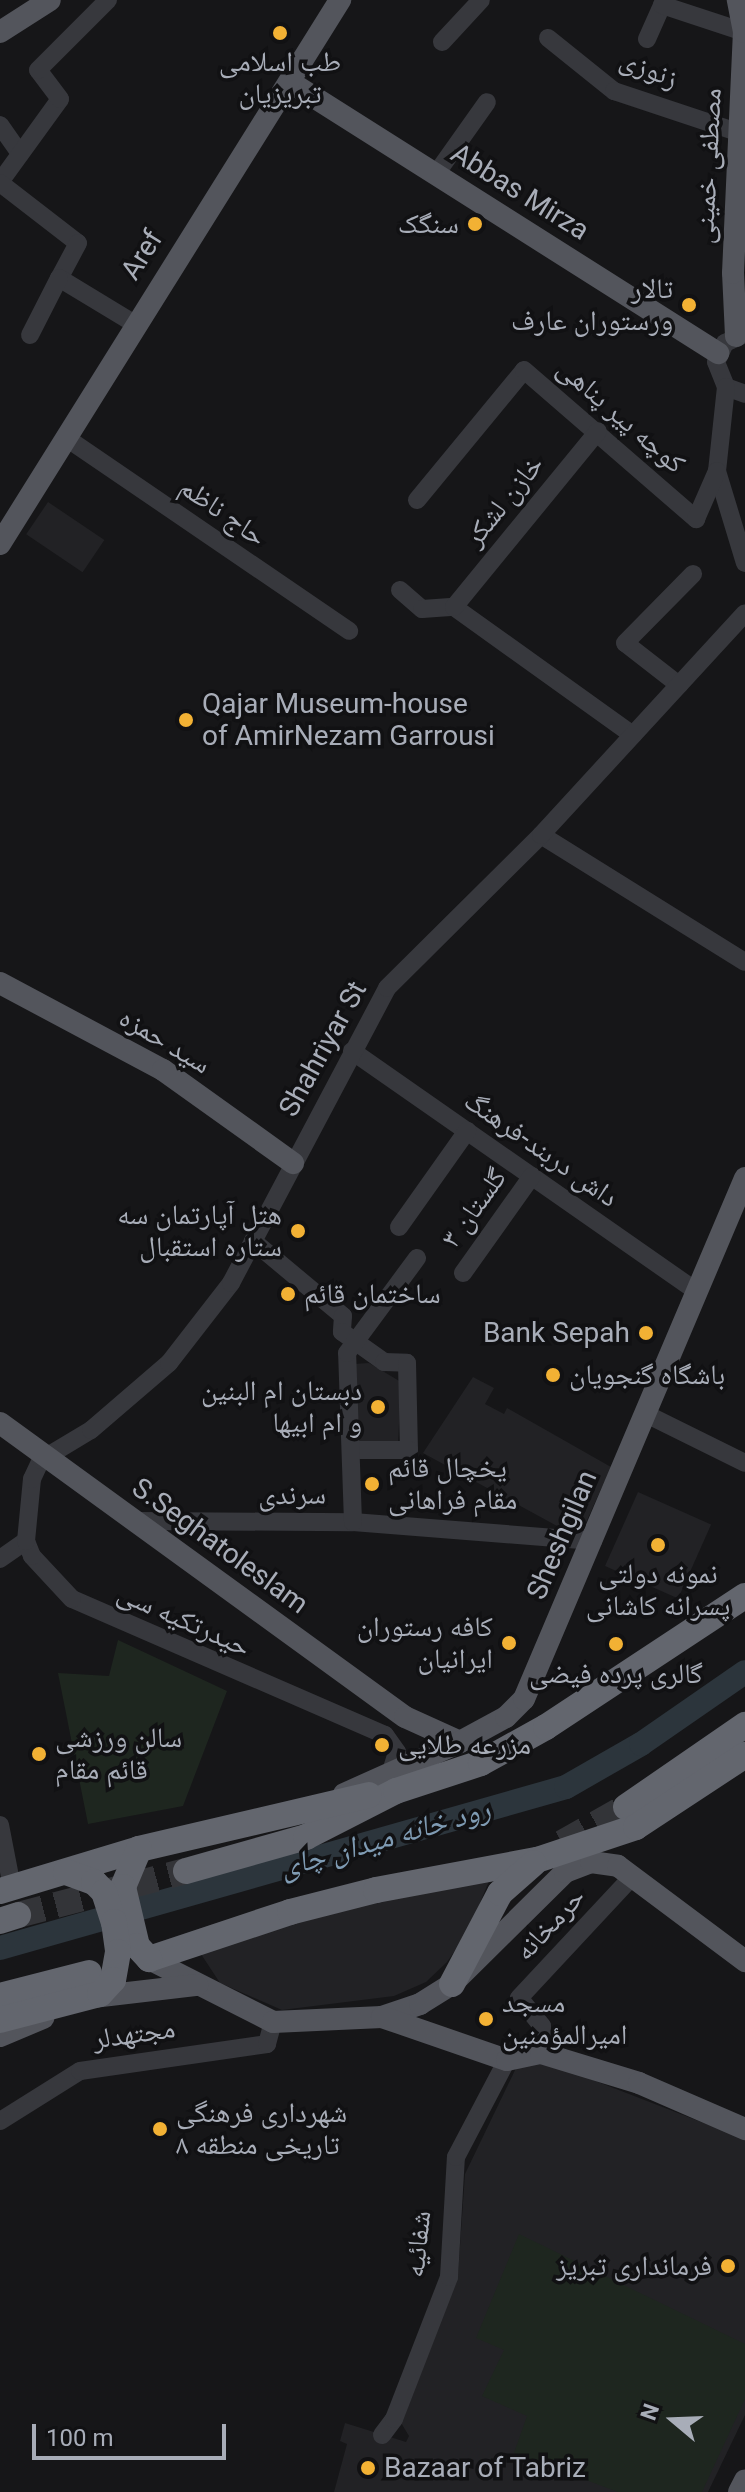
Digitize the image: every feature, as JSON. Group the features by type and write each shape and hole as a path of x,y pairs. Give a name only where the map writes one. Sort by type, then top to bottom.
{"highway":[{"path":"6,1889 139,1849 481,1763 546,1727 745,1596"},
{"path":"626,1807 745,1725"},
{"path":"139,1849 123,1887 137,1946 149,1959 361,1893 537,1860 636,1827 745,1755"},
{"path":"186,1871 306,1837 393,1783"},
{"path":"452,1984 500,1893 537,1860"},
{"path":"0,1996 113,1980 118,1952 114,1922 104,1892 94,1882 66,1872"},
{"path":"0,2020 95,1983"}],"main road":[{"path":"0,32 50,0"},
{"name":"Aref","path":"0,544 340,0"},
{"name":"مصطفی خمینی","path":"738,0 744,32 740,133 740,335"},
{"name":"Abbas Mirza","path":"290,82 718,353"},
{"name":"سید حمزه","path":"0,983 163,1070 293,1163"},
{"name":"Sheshgilan","path":"393,1783 506,1717 524,1699 745,1178"},
{"name":"S.Seghatoleslam","path":"0,1423 405,1717 460,1742"},
{"path":"149,1959 273,2022 382,2017 420,2004 452,1984 565,1872 591,1862 618,1866 745,1961"},
{"path":"0,2036 95,1983 197,1985"},
{"path":"382,2017 507,2060 541,2053 639,2083 745,2129"},
{"path":"739,2492 745,2480"}],"street":[{"path":"30,335 78,243 0,183 60,99 38,70 108,0"},
{"path":"442,42 481,0"},
{"path":"647,39 657,3 744,32"},
{"name":"زنوزی","path":"548,38 614,91 740,133"},
{"path":"436,174 487,102"},
{"path":"0,125 20,154"},
{"path":"59,278 135,324"},
{"path":"740,335 718,353 717,372 726,387 717,471 745,563"},
{"name":"کوچه پیر پناهی","path":"417,500 524,370 696,519 717,471"},
{"path":"726,387 745,394"},
{"name":"خازن لشکر","path":"454,607 598,431"},
{"name":"حاج ناظم","path":"65,437 349,631"},
{"path":"679,685 625,643 693,574"},
{"path":"400,590 422,609 454,607 633,735"},
{"name":"Shahriyar St","path":"45,1456 91,1430 169,1363 231,1283 387,988 541,835 745,613"},
{"path":"541,835 745,962"},
{"name":"داش دربند-فرهنگ","path":"352,1051 697,1292"},
{"path":"399,1227 467,1131"},
{"name":"گلستان ۳","path":"463,1273 532,1176"},
{"path":"253,1241 343,1316 342,1332 384,1362 407,1363 409,1450 351,1450"},
{"path":"353,1522 347,1353 417,1258"},
{"path":"646,1414 745,1463"},
{"path":"0,1559 26,1541 32,1479 45,1456"},
{"name":"سرندی","path":"135,1521 353,1522 593,1541"},
{"name":"حیدرتکیه سی","path":"26,1541 32,1556 72,1599 97,1613 385,1735 397,1752 393,1783"},
{"path":"0,1825 6,1889"},
{"name":"حرمخانه","path":"541,2053 542,2026 519,1998 632,1877"},
{"name":"مجتهدلر","path":"0,2121 80,2071 267,2044 273,2022"},
{"name":"شفائیه","path":"382,2435 394,2419 449,2277 456,2157 507,2060"}],"shaded area":[{"path":"48,502 104,540 83,572 26,534"},
{"name":"دبستان ام البنین و ام ابیها","path":"369,1363 401,1382 398,1445 356,1444 354,1364"},
{"path":"473,1377 494,1388 485,1404 504,1414 507,1408 611,1467 579,1538 423,1453"},
{"name":"نمونه دولتی پسرانه کاشانی","path":"638,1492 711,1525 678,1599 605,1566"},
{"path":"118,1640 227,1691 183,1806 88,1824 58,1673 109,1676"},
{"path":"491,1876 468,1932 447,1962 426,1982 394,1996 282,2010 220,1983 199,1951 281,1924"},
{"path":"544,2061 745,2139 745,2415 708,2492 334,2492 347,2444 340,2441 345,2423 406,2442 409,2436 400,2421 458,2275 465,2174 517,2066"},
{"path":"519,2234 745,2344 745,2399 702,2492 618,2492 514,2453 527,2416 482,2396 504,2350 476,2338"}],"waterway":[{"name":"رود خانه میدان چای","path":"0,1948 566,1787 641,1744 745,1672"}],"tunnel":[{"path":"562,1843 626,1807"},
{"path":"18,1915 186,1871"}],"place":[{"name":"طب اسلامی تبریزیان","path":"280,33"},
{"name":"سنگک","path":"475,224"},
{"name":"تالار ورستوران عارف","path":"689,305"},
{"name":"Qajar Museum-house of AmirNezam Garrousi","path":"186,720"},
{"name":"هتل آپارتمان سه ستاره استقبال","path":"298,1231"},
{"name":"ساختمان قائم","path":"288,1294"},
{"name":"Bank Sepah","path":"646,1333"},
{"name":"باشگاه گنجویان","path":"553,1375"},
{"name":"دبستان ام البنین و ام ابیها","path":"378,1407"},
{"name":"یخچال قائم مقام فراهانی","path":"372,1484"},
{"name":"نمونه دولتی پسرانه کاشانی","path":"658,1545"},
{"name":"کافه رستوران ایرانیان","path":"509,1643"},
{"name":"گالری پرده فیضی","path":"616,1644"},
{"name":"مزرعه طلایی","path":"382,1745"},
{"name":"سالن ورزشی قائم مقام","path":"39,1754"},
{"name":"مسجد امیرالمؤمنین","path":"486,2019"},
{"name":"شهرداری فرهنگی تاریخی منطقه ۸","path":"160,2129"},
{"name":"فرمانداری تبریز","path":"728,2266"},
{"name":"Bazaar of Tabriz","path":"368,2468"}]}
